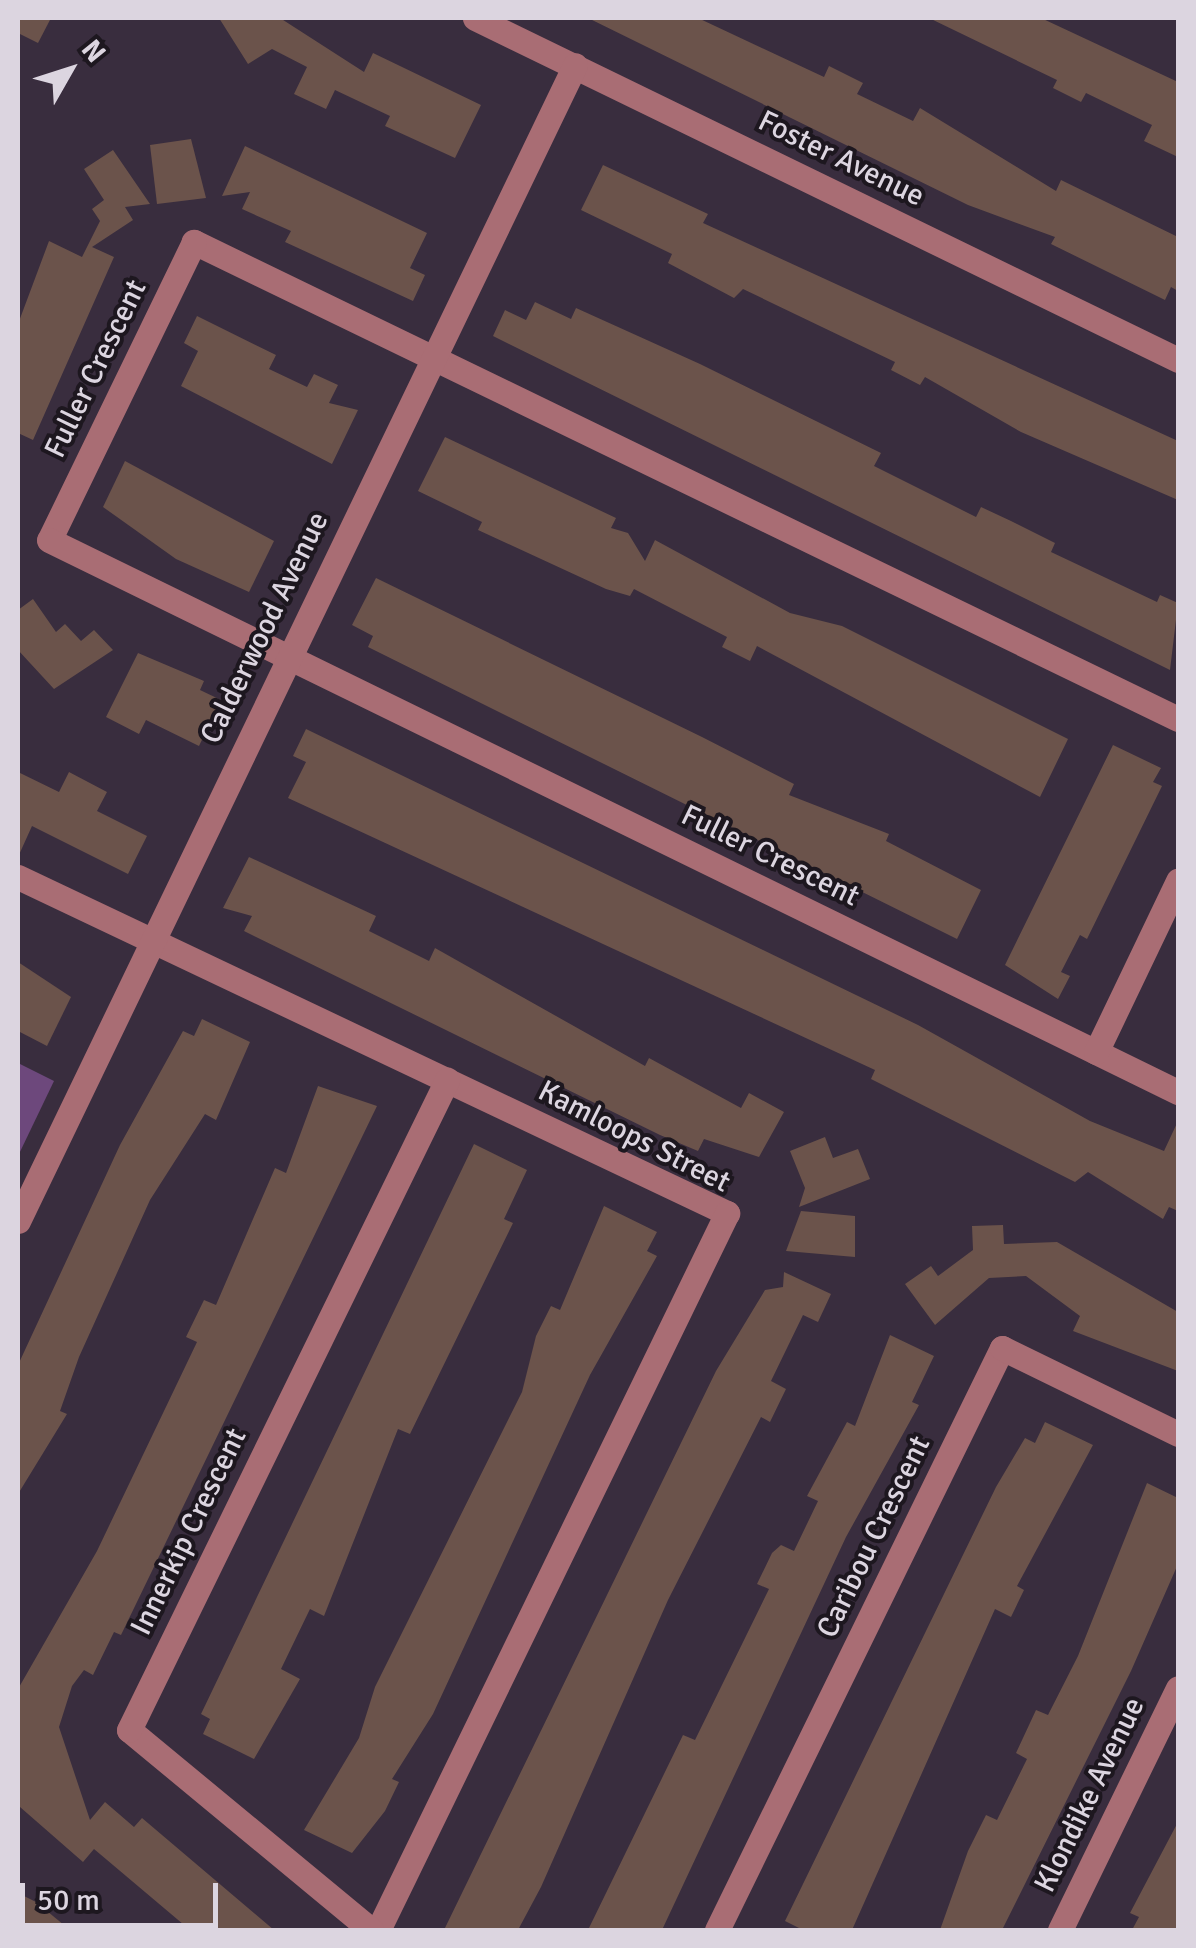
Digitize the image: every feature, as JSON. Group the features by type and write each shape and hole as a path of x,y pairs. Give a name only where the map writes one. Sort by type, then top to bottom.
{"street":[{"name":"Foster Avenue","path":"475,18 1178,360"},
{"name":"Calderwood Avenue","path":"18,1221 575,65"},
{"name":"Fuller Crescent","path":"1178,720 194,242 49,540 1178,1092"},
{"name":"Kamloops Street","path":"18,877 726,1213 375,1930"},
{"path":"1096,1052 1178,882"},
{"name":"Innerkip Crescent","path":"375,1930 128,1730 447,1080"},
{"name":"Caribou Crescent","path":"717,1930 1002,1348 1178,1434"},
{"name":"Klondike Avenue","path":"1060,1930 1178,1688"}],"shaded area":[{"path":"18,1063 54,1081 18,1156"}],"building":[{"path":"18,18 51,18 38,43 18,33"},
{"path":"219,18 280,18 364,72 373,53 481,105 455,158 385,126 390,116 335,90 326,109 294,94 307,67 272,49 248,64"},
{"path":"588,18 698,18 824,77 829,66 863,83 857,94 913,121 920,108 1056,191 1061,180 1178,237 1178,291 1171,287 1165,300 1051,244 1055,237 968,205"},
{"path":"929,18 1041,18 1178,82 1178,157 1144,141 1152,125 1086,93 1081,102 1053,88 1057,80"},
{"path":"191,139 206,198 157,204 150,145"},
{"path":"245,146 427,233 410,268 425,275 413,301 285,242 291,231 242,209 250,192 222,196"},
{"path":"113,150 150,204 125,207 133,220 92,247 114,257 33,440 18,433 18,324 49,241 82,257 100,221 92,209 104,200 84,169"},
{"path":"603,165 708,214 703,223 1178,441 1178,500 1021,432 925,377 920,385 891,370 895,362 743,289 734,298 668,263 672,254 581,210"},
{"path":"535,302 571,319 576,308 700,364 881,453 874,466 976,517 981,507 1055,543 1051,552 1157,602 1160,595 1178,603 1170,670 493,336 505,310 526,320"},
{"path":"197,316 276,355 269,369 307,387 314,374 338,385 329,403 358,410 332,464 181,386 198,351 184,343"},
{"path":"445,437 616,518 611,528 628,533 645,561 655,540 790,613 842,626 1068,739 1040,797 757,646 750,661 722,647 727,637 634,589 630,596 606,589 478,530 482,522 418,491"},
{"path":"125,461 274,541 249,592 176,559 103,507"},
{"path":"376,578 794,784 789,795 889,834 886,841 981,890 957,939 368,647 373,636 352,625"},
{"path":"33,599 56,632 65,624 81,641 94,630 113,650 54,689 18,650 18,610"},
{"path":"138,653 204,681 200,690 221,700 199,746 146,720 139,734 106,717"},
{"path":"306,729 918,1025 1090,1121 1164,1151 1178,1121 1178,1211 1169,1207 1163,1219 1088,1172 1075,1182 871,1079 875,1070 288,798 306,762 293,756"},
{"path":"1113,745 1161,768 1153,782 1162,786 1087,939 1080,935 1061,972 1070,976 1058,999 1005,965"},
{"path":"18,772 59,792 69,772 107,792 97,811 147,836 128,874 32,826 18,857"},
{"path":"249,857 376,916 369,931 429,961 435,948 645,1066 649,1058 741,1108 749,1093 784,1112 759,1157 704,1139 698,1151 660,1135 244,931 252,916 223,908"},
{"path":"18,962 71,997 47,1046 18,1031"},
{"path":"202,1019 250,1042 216,1120 205,1114 150,1200 79,1357 60,1411 67,1414 18,1494 18,1365 120,1145 183,1031 194,1036"},
{"path":"318,1086 377,1106 121,1635 114,1632 93,1675 84,1670 72,1686 59,1727 90,1820 105,1802 134,1827 142,1818 274,1930 190,1930 94,1849 83,1862 20,1807 18,1689 97,1551 197,1342 186,1337 204,1300 216,1305 275,1168 286,1173"},
{"path":"825,1137 833,1158 858,1149 870,1179 799,1207 805,1188 790,1151"},
{"path":"474,1144 527,1170 504,1219 513,1223 410,1434 398,1429 324,1616 310,1609 281,1669 300,1679 254,1759 203,1734 210,1719 201,1714"},
{"path":"604,1206 657,1232 647,1251 657,1256 590,1375 433,1714 392,1779 399,1782 385,1811 352,1853 304,1830 359,1738 375,1687 522,1392 536,1336 551,1306 560,1310"},
{"path":"801,1211 855,1216 855,1257 786,1251"},
{"path":"1003,1225 1004,1244 1057,1242 1178,1312 1178,1371 1073,1331 1080,1316 1026,1276 989,1278 935,1325 905,1284 931,1266 938,1276 973,1250 972,1226"},
{"path":"784,1272 831,1294 818,1322 803,1315 771,1381 786,1389 770,1422 761,1417 668,1600 541,1887 518,1930 444,1930 716,1371 765,1290 783,1287"},
{"path":"890,1335 934,1356 912,1402 919,1405 846,1537 662,1930 588,1930 683,1735 695,1740 769,1589 757,1584 772,1553 781,1545 794,1551 818,1501 807,1496 847,1422 855,1426"},
{"path":"1045,1422 1093,1445 1017,1586 1024,1590 1011,1617 995,1609 852,1930 803,1930 785,1921 996,1487 1025,1438 1035,1443"},
{"path":"1147,1483 1178,1498 1178,1564 1131,1671 1002,1930 940,1930 968,1851 986,1815 997,1820 1027,1759 1016,1753 1036,1710 1048,1715 1078,1656"},
{"path":"1178,1822 1178,1930 1132,1930 1139,1917 1130,1913"},
{"path":"18,1893 36,1902 70,1930 18,1930"}]}
